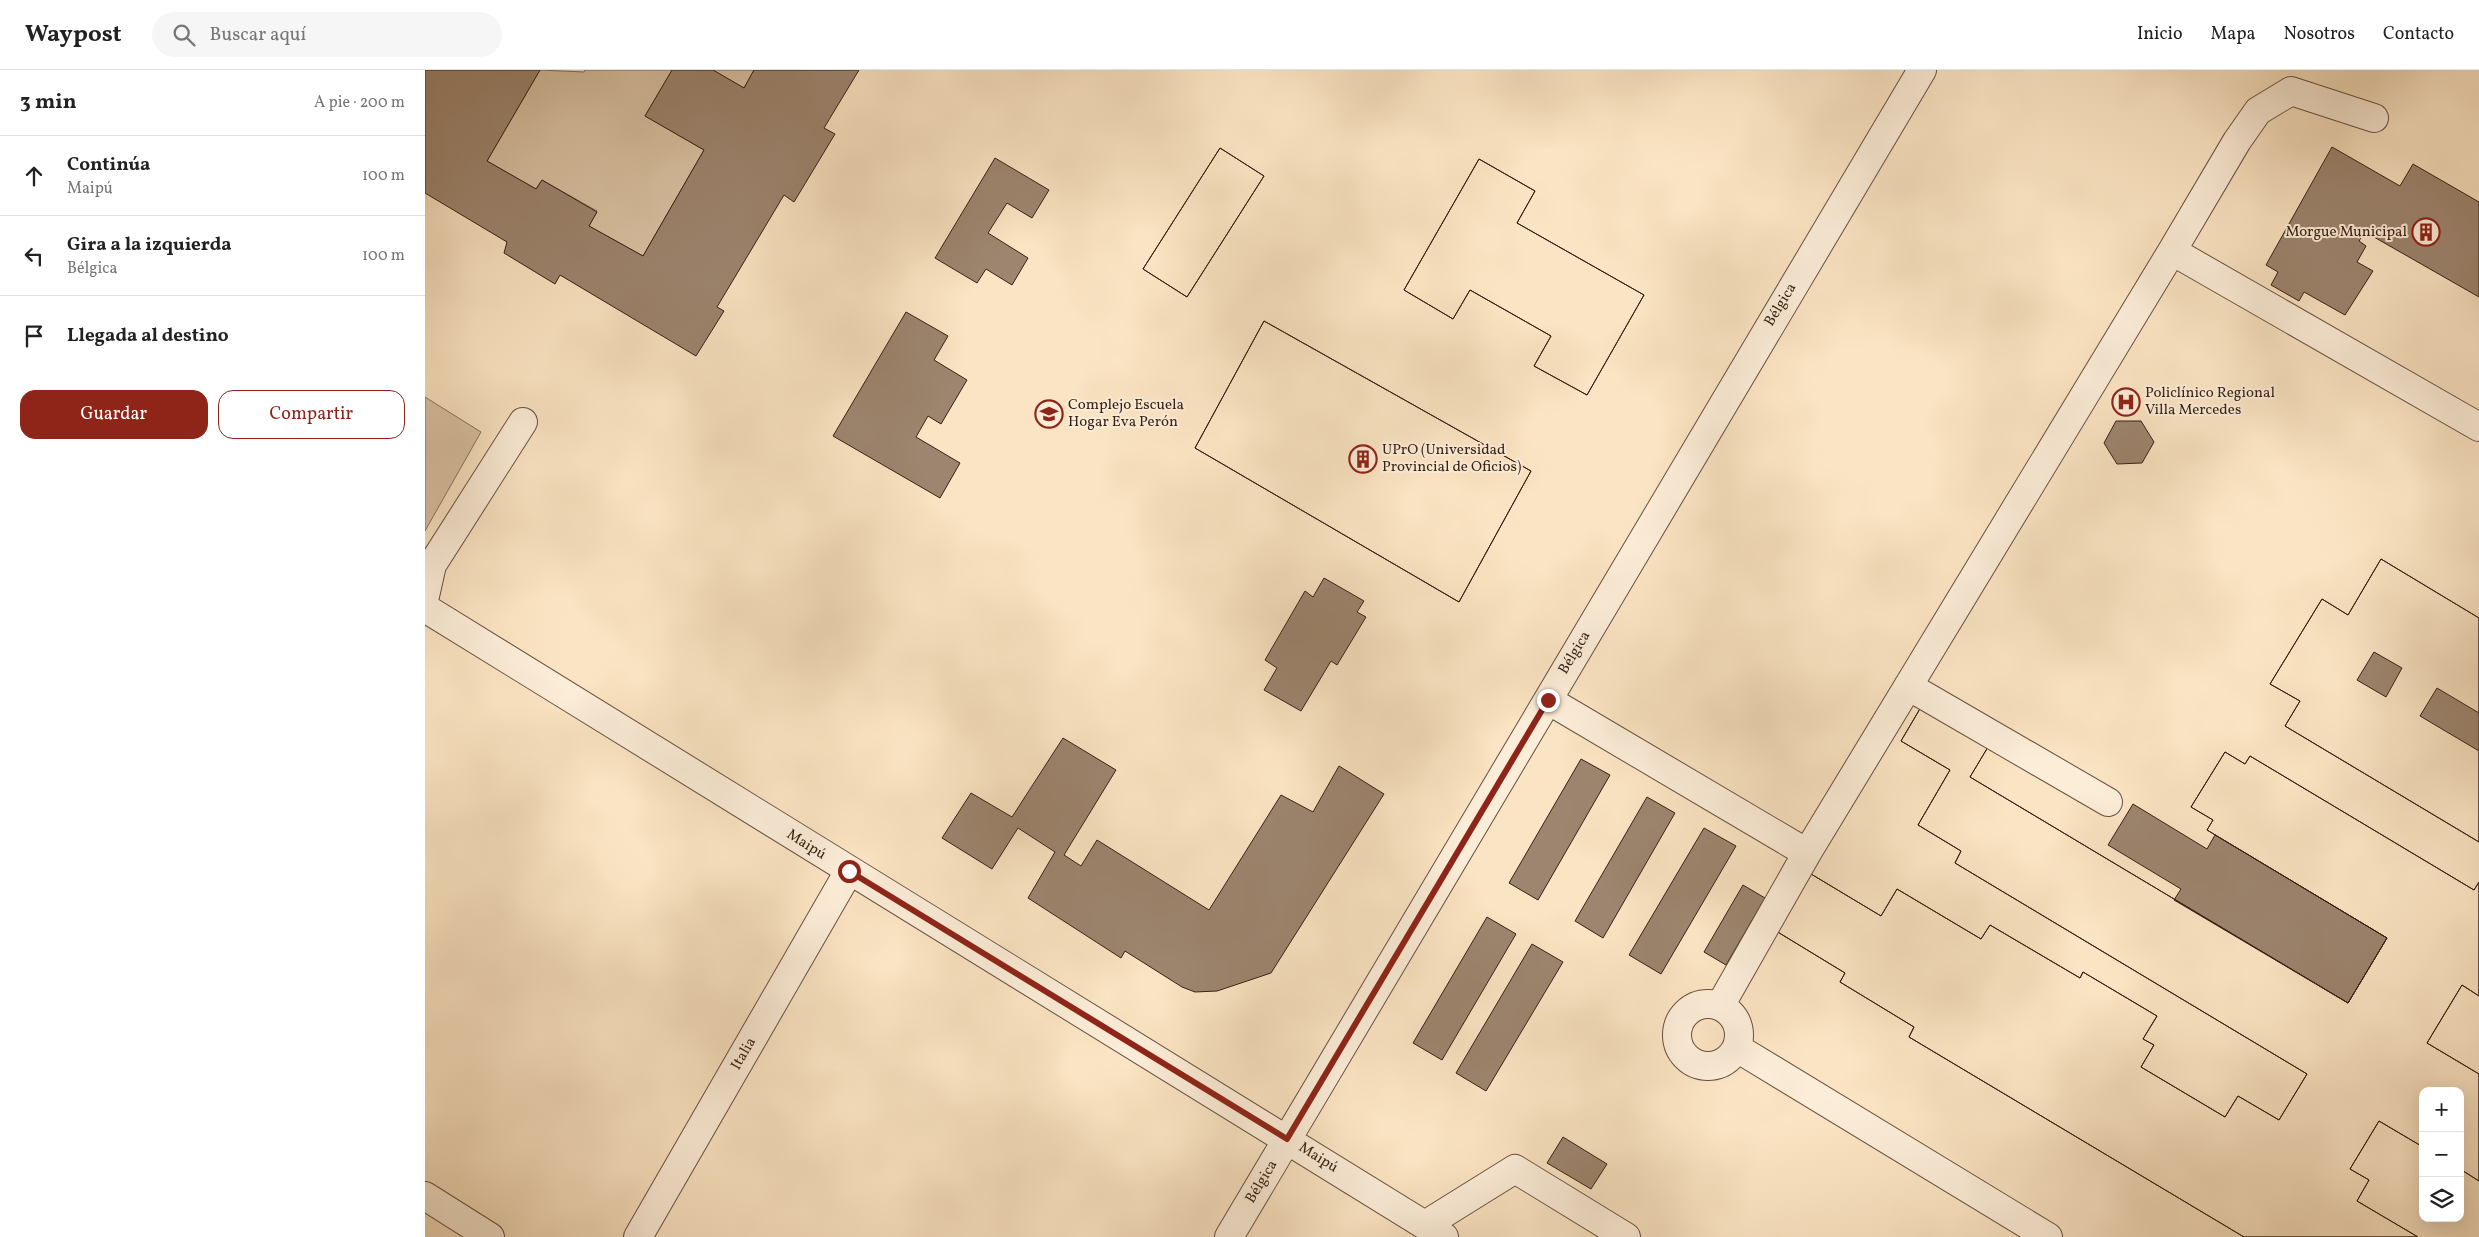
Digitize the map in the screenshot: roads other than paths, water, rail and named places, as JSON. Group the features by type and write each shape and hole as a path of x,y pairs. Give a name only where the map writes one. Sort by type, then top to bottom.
{"street":[{"name":"Bélgica","path":"1229,1237 1922,70"},
{"path":"1720,1006 1807,853 2237,141 2258,112 2291,91 2374,118"},
{"path":"2172,251 2479,427"},
{"path":"425,596 432,565 523,422"},
{"name":"Maipú","path":"425,608 1434,1231"},
{"path":"1908,686 2108,802"},
{"path":"1548,700 1807,853"},
{"name":"Italia","path":"638,1237 849,871"},
{"path":"1700,1005 1720,1006 1735,1019 1739,1028 1737,1048 1723,1064 1703,1066 1693,1062 1679,1046 1678,1026 1683,1017 1700,1005"},
{"path":"1737,1048 2049,1237"},
{"path":"1434,1231 1515,1169 1626,1237"},
{"path":"425,1196 491,1237"}],"place":[{"name":"Morgue Municipal","path":"2426,232"},
{"name":"Policlínico Regional Villa Mercedes","path":"2126,402"},
{"name":"Complejo Escuela Hogar Eva Perón","path":"1049,414"},
{"name":"UPrO (Universidad Provincial de Oficios)","path":"1363,459"}]}
